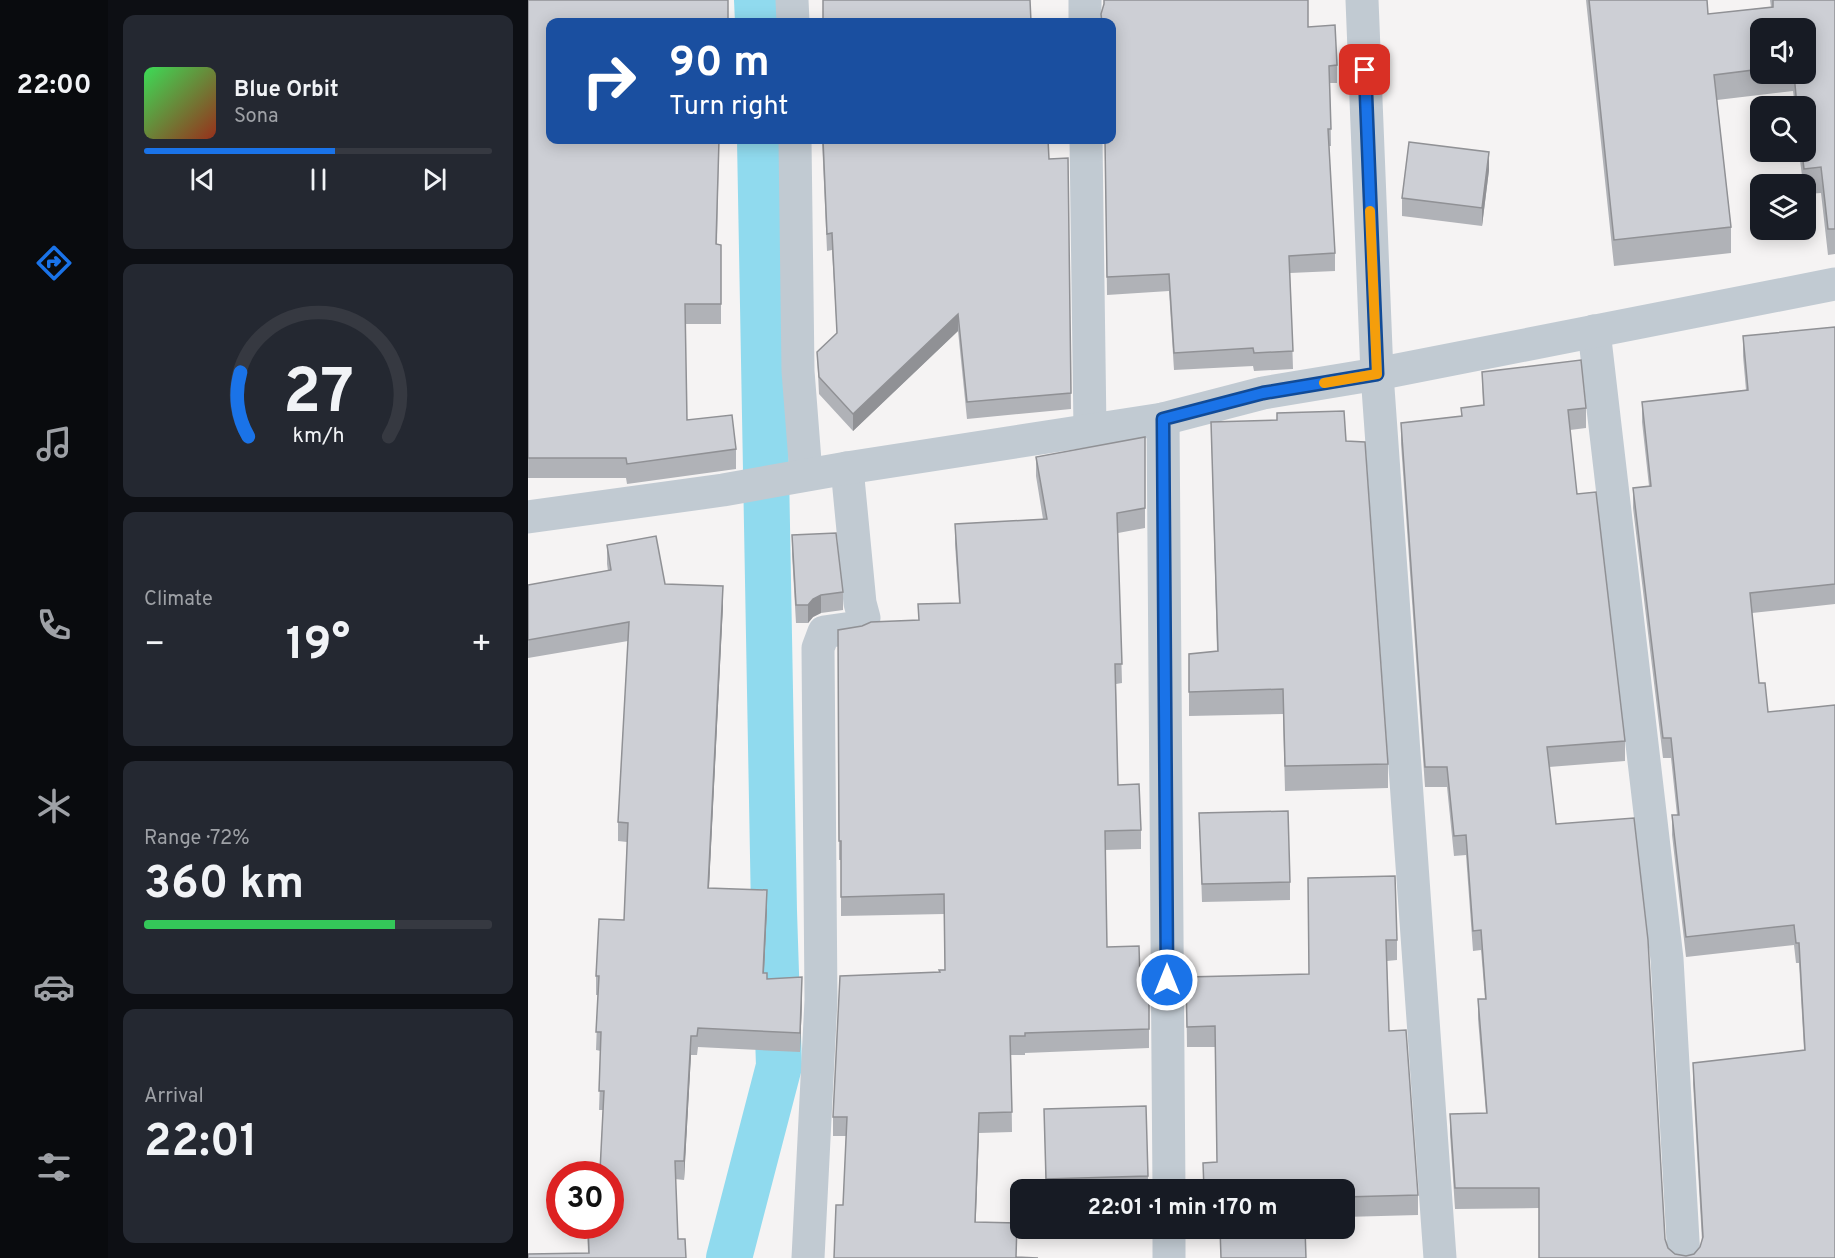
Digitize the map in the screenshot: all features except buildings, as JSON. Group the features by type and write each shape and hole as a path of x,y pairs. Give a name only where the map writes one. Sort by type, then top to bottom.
{"street":[{"path":"792,0 793,18"},
{"path":"1085,0 1085,18"},
{"path":"1362,0 1377,374 1440,1258"},
{"path":"795,144 798,371 803,475"},
{"path":"1086,144 1090,430"},
{"path":"528,517 723,490 803,475 1163,419 1263,393 1377,374 1835,284"},
{"path":"1594,331 1666,959 1684,1258"},
{"path":"1163,419 1169,1179"},
{"path":"808,1258 821,1000 818,648 825,632 859,627 864,618 860,603 847,468"},
{"path":"1169,1239 1169,1258"}],"waterway":[{"path":"757,0 758,18"},
{"path":"729,1258 779,1066 774,911 760,144"}],"slow traffic":[{"path":"1324,383 1377,374 1370,211"}],"route":[{"path":"1167,980 1163,419 1263,393 1377,374 1365,70"}]}
